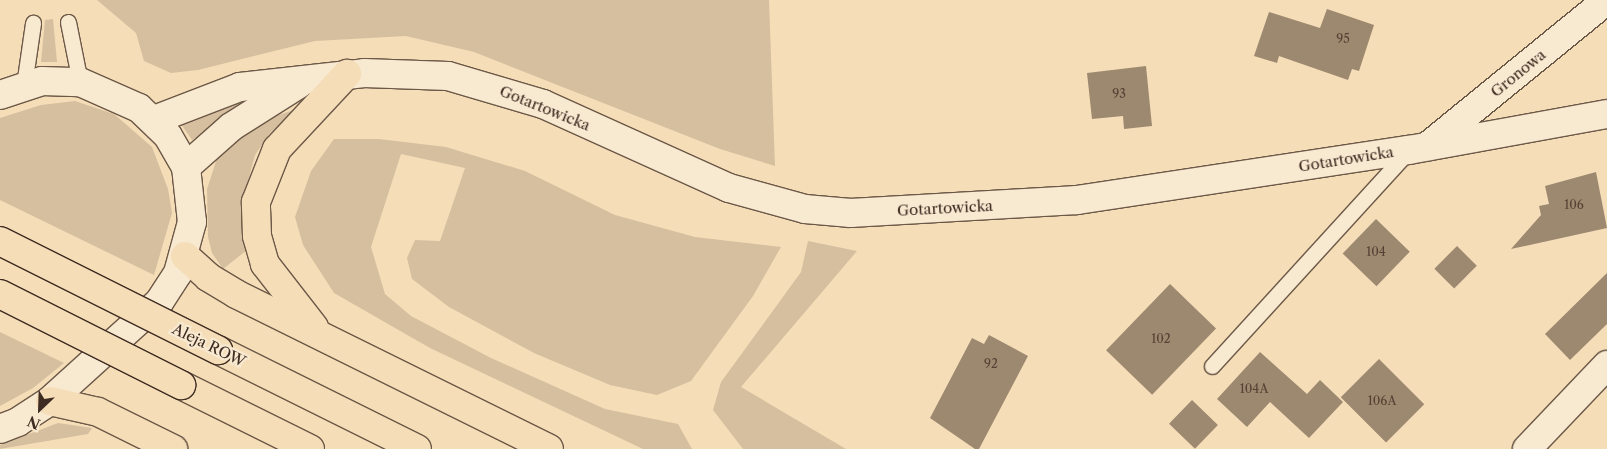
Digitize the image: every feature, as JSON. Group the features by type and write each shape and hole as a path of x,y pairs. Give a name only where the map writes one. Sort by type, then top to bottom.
{"main road":[{"path":"320,335 265,264 257,236 256,202 277,149 347,74"},
{"name":"Aleja ROW","path":"0,241 417,449"},
{"path":"184,256 219,284 550,449"},
{"path":"0,294 310,449"},
{"path":"50,401 98,412 173,449"}],"street":[{"name":"Gronowa","path":"1419,148 1607,0"},
{"name":"Gotartowicka","path":"154,120 240,87 302,82 347,74 403,72 476,82 544,104 729,188 779,204 843,213 1076,200 1419,148 1607,114"},
{"path":"0,429 18,422 50,401 159,302 184,256 192,222 186,167 168,136 154,120 119,96 80,82 12,90"},
{"name":"Gotartowicka","path":"186,167 231,128 302,82"},
{"path":"1527,449 1607,365"}],"lane":[{"path":"12,90 33,22"},
{"path":"68,22 80,82"},
{"path":"1212,366 1419,148"}],"shaded area":[{"path":"97,0 769,0 775,166 720,149 474,52 406,36 315,41 198,70 171,73 144,61 136,33"},
{"path":"53,19 57,62 41,62 45,20"},
{"path":"246,97 246,103 192,140 181,124"},
{"path":"75,101 114,114 152,147 168,189 172,213 154,275 0,200 0,118 41,105"},
{"path":"297,109 270,133 255,155 242,203 247,250 223,269 212,253 208,237 207,189 220,149 269,118"},
{"path":"334,139 379,139 446,147 525,171 615,215 695,237 781,247 753,296 691,381 657,395 610,385 534,353 449,307 412,279 407,258 415,240 440,241 465,168 401,154 371,247 385,294 411,316 491,358 605,409 678,424 692,449 643,449 430,348 334,293 303,245 295,217 311,171"},
{"path":"808,241 857,251 741,387 846,449 743,449 713,410 721,382 801,272"},
{"path":"0,332 64,363 33,388 0,406"},
{"path":"58,423 92,428 88,434 0,449 0,445"}],"building":[{"path":"1327,9 1374,25 1359,71 1352,69 1348,80 1279,56 1277,63 1254,56 1269,12 1320,28"},
{"path":"1146,66 1152,126 1124,129 1123,116 1092,119 1087,73"},
{"path":"1596,172 1607,228 1511,249 1541,215 1539,206 1549,204 1545,186"},
{"path":"1376,219 1410,252 1376,286 1343,254"},
{"path":"1457,246 1477,266 1454,288 1434,269"},
{"path":"1607,273 1607,324 1570,360 1545,334"},
{"path":"1170,284 1216,328 1152,395 1106,350"},
{"path":"989,335 1028,356 979,449 975,449 930,418 972,338 984,344"},
{"path":"1260,352 1307,394 1320,380 1343,402 1309,438 1270,402 1247,427 1217,399"},
{"path":"1379,359 1424,404 1386,442 1341,397"},
{"path":"1192,400 1218,425 1195,449 1169,424"}]}
